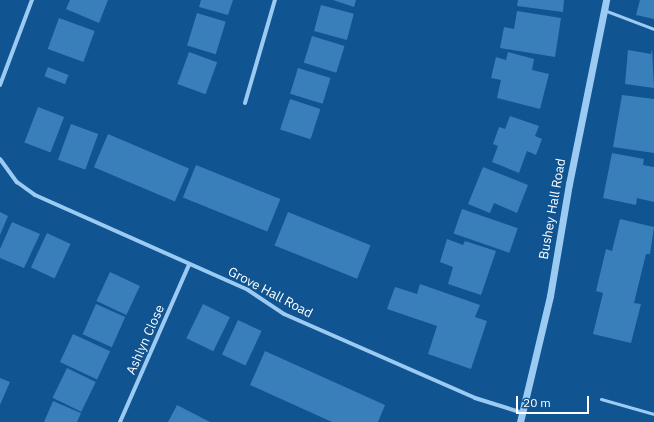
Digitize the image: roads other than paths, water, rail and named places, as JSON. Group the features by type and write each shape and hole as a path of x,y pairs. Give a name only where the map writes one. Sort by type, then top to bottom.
{"street":[{"path":"0,85 32,0"},
{"path":"245,103 275,0"},
{"name":"Bushey Hall Road","path":"520,422 550,296 606,0"},
{"name":"Grove Hall Road","path":"0,159 17,182 35,195 189,265 248,290 284,314 475,398 522,413"},
{"name":"Ashlyn Close","path":"120,422 189,265"}],"lane":[{"path":"604,10 654,29"},
{"path":"601,399 654,414"}]}
